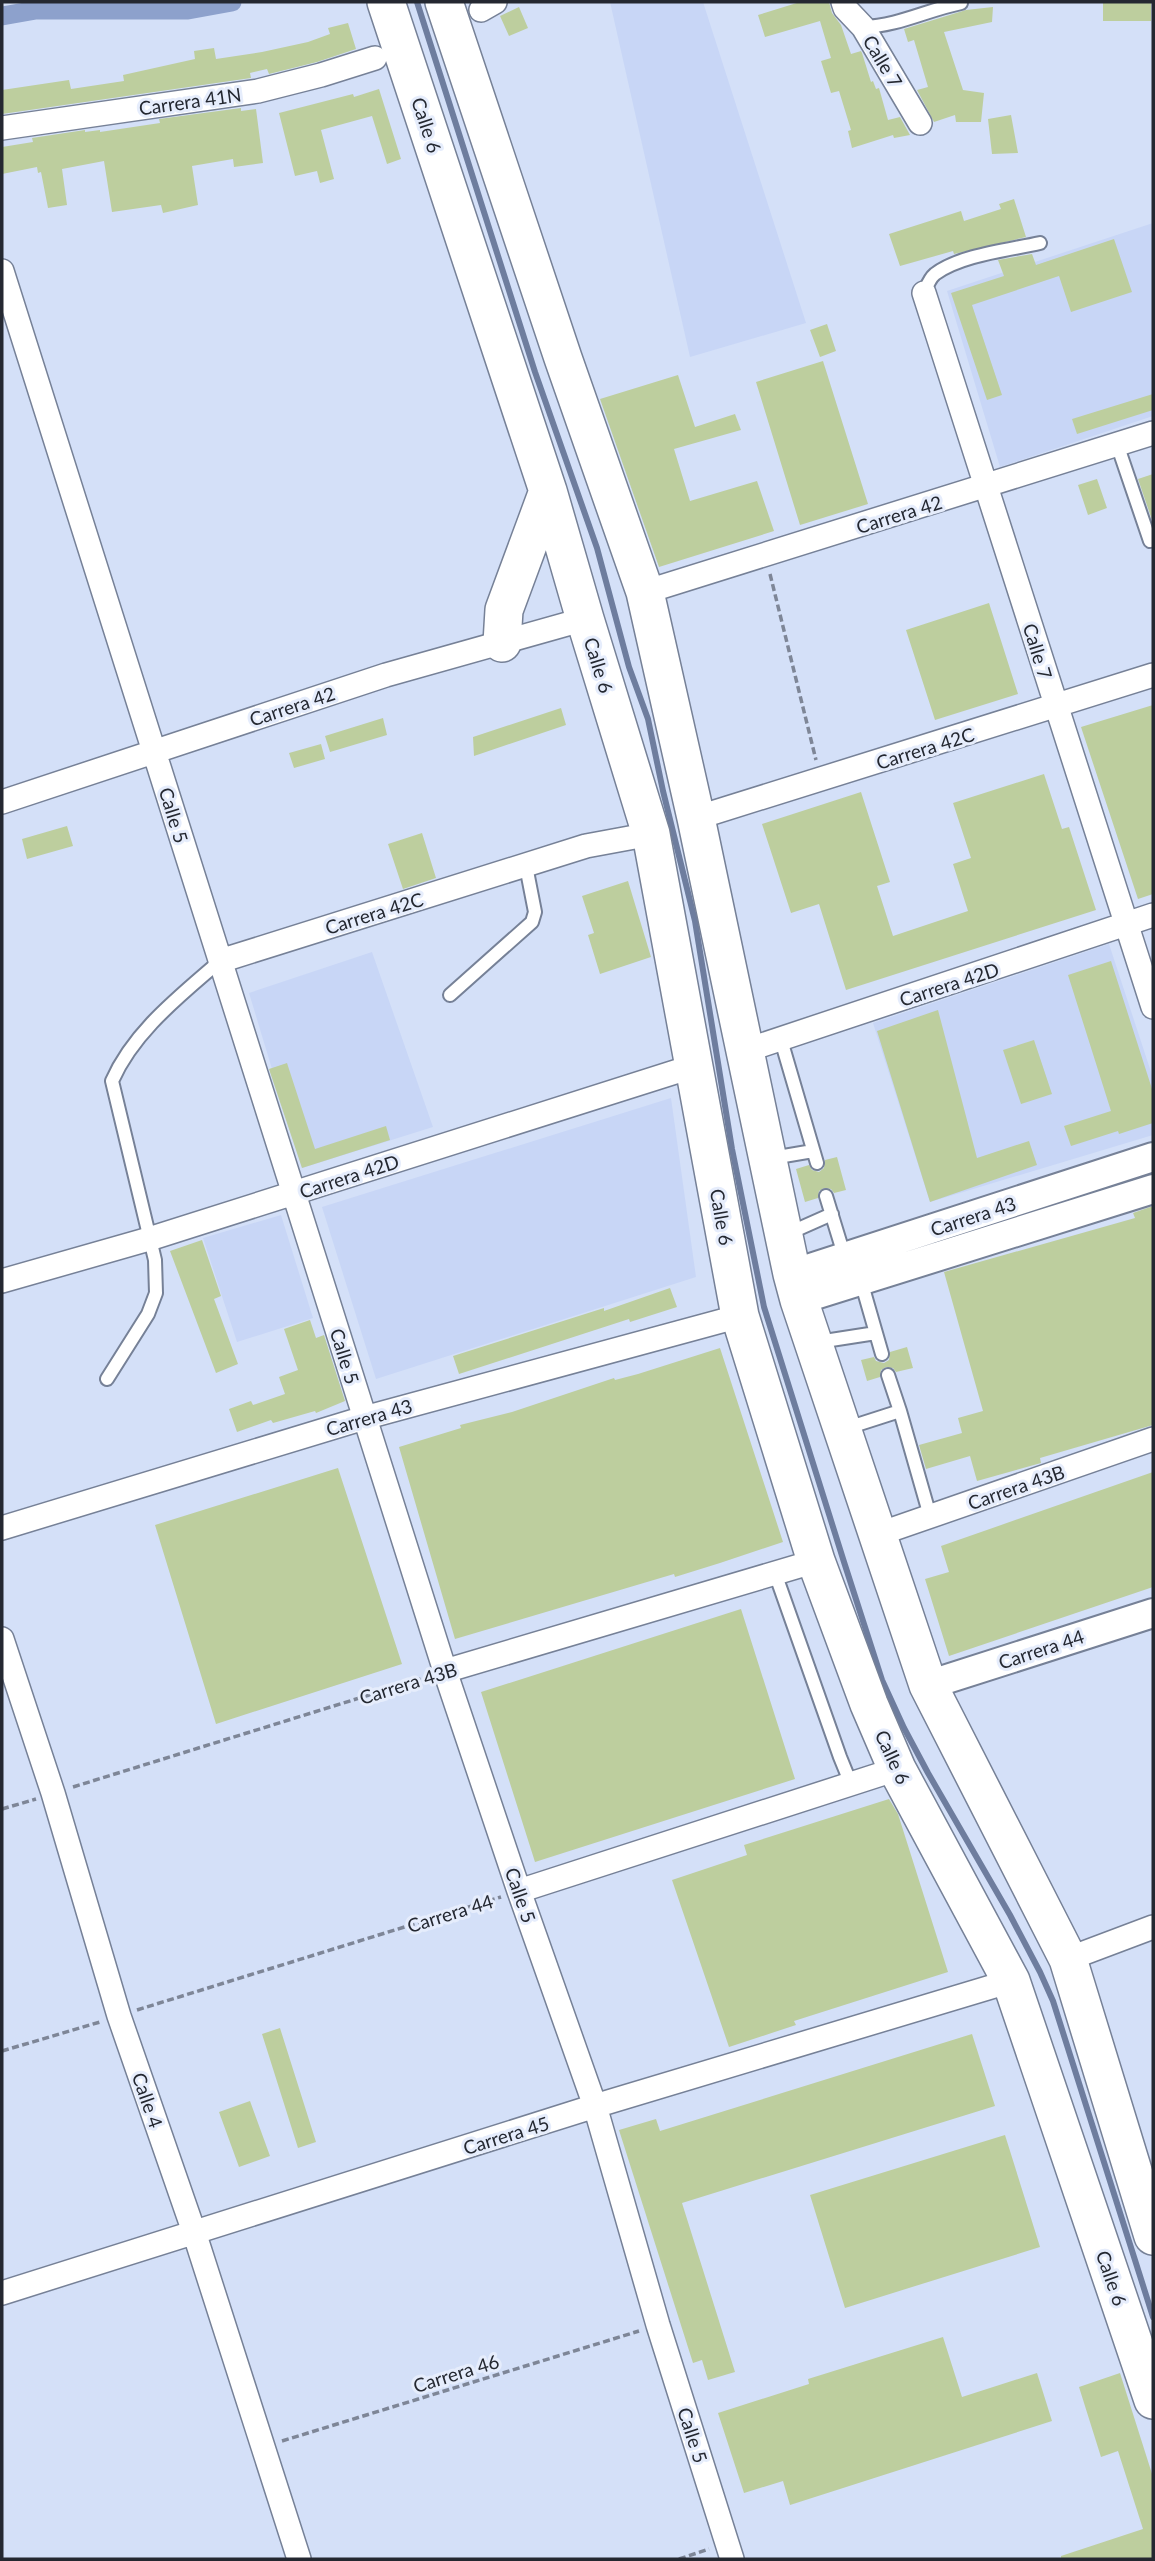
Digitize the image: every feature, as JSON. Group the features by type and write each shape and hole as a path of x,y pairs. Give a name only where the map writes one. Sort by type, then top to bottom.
{"main road":[{"name":"Calle 6","path":"386,2 548,491 584,619 651,834 740,1316 816,1561 869,1704 897,1769 1011,1981 1153,2400"},
{"path":"444,2 645,592 796,1287 928,1685 1068,1959 1153,2236"},
{"path":"502,643 504,610 548,491"}],"street":[{"name":"Calle 7","path":"843,2 845,8 863,27 920,123"},
{"name":"Carrera 41N","path":"2,128 258,91 299,82 375,58"},
{"name":"Calle 5","path":"2,271 364,1418 519,1891 595,2106 658,2325 730,2551"},
{"name":"Calle 7","path":"925,293 1055,708 1153,1007"},
{"name":"Carrera 42","path":"645,592 1153,433"},
{"name":"Carrera 42","path":"2,802 386,675 584,619"},
{"name":"Carrera 42C","path":"696,818 1153,676"},
{"name":"Carrera 42C","path":"220,961 586,846 651,834"},
{"name":"Carrera 42D","path":"744,1051 1153,915"},
{"name":"Carrera 42D","path":"2,1281 149,1240 694,1066"},
{"name":"Carrera 43","path":"853,1270 1153,1157"},
{"name":"Carrera 43","path":"796,1287 1153,1189"},
{"name":"Carrera 43","path":"2,1528 364,1418 740,1316"},
{"name":"Carrera 43B","path":"880,1534 1153,1439"},
{"name":"Carrera 43B","path":"446,1671 816,1561"},
{"name":"Carrera 44","path":"928,1685 1153,1612"},
{"name":"Calle 4","path":"2,1639 53,1794 119,2016 194,2232 299,2559"},
{"name":"Carrera 44","path":"519,1891 897,1769"},
{"path":"1068,1959 1153,1927"},
{"name":"Carrera 45","path":"2,2293 595,2106 1011,1981"}],"lane":[{"path":"863,27 885,26 961,3"},
{"path":"925,293 929,281 936,274 964,260 1040,243"},
{"path":"1117,444 1150,541"},
{"path":"450,995 532,922 535,912 526,866"},
{"path":"107,1379 148,1314 156,1293 155,1260 112,1081 122,1059 167,1007 220,961"},
{"path":"768,1158 815,1157 780,1040"},
{"path":"826,1196 882,1354"},
{"path":"784,1235 832,1214"},
{"path":"814,1342 876,1333"},
{"path":"888,1375 930,1517"},
{"path":"844,1429 900,1411"},
{"path":"775,1573 851,1784"}],"path":[{"path":"765,555 821,780"},
{"name":"Carrera 43B","path":"2,1809 446,1671"},
{"name":"Carrera 44","path":"2,2052 519,1891"},
{"name":"Carrera 46","path":"264,2447 658,2325"},
{"path":"679,2559 730,2551"}],"shaded area":[{"path":"610,2 703,2 806,323 690,357"},
{"path":"1153,223 1153,416 1000,467 947,291"},
{"path":"1109,944 1153,1078 1153,1135 930,1202 873,1023"},
{"path":"372,952 433,1127 302,1168 249,993"},
{"path":"671,1098 696,1277 376,1379 322,1207"},
{"path":"281,1215 313,1318 237,1342 203,1238"}],"building":[{"path":"800,2 829,2 851,54 861,51 871,82 873,81 876,89 879,88 888,120 900,117 910,135 894,138 893,135 852,148 848,131 851,130 839,91 831,93 821,61 831,58 820,21 765,37 758,15"},
{"path":"1151,2 1151,21 1103,21 1103,3"},
{"path":"519,7 528,28 509,36 500,16"},
{"path":"993,7 992,22 944,32 963,90 984,93 981,122 956,122 955,115 934,122 917,90 928,87 914,40 908,42 904,29 966,10"},
{"path":"348,23 356,49 317,62 269,74 267,69 250,73 251,78 2,114 2,90 69,80 71,89 124,81 123,75 195,59 194,51 214,48 216,59 262,52 308,42 330,34 328,28"},
{"path":"379,89 401,159 387,164 372,116 321,130 334,179 320,183 317,171 295,176 279,113"},
{"path":"241,108 241,111 256,109 263,163 234,167 233,159 192,166 198,205 163,213 161,205 112,212 104,161 62,169 67,205 48,208 41,172 38,173 37,167 2,174 2,147 33,142 32,138 85,130 100,132 160,123 159,119"},
{"path":"1011,115 1018,153 992,154 988,119"},
{"path":"1014,199 1026,237 954,254 953,251 900,266 889,234 961,211 964,221 1001,209 999,204"},
{"path":"1114,239 1132,292 1071,312 1059,276 972,305 1002,395 987,400 951,293 1004,276 998,260 1032,254 1036,265"},
{"path":"827,324 836,351 820,357 810,330"},
{"path":"823,361 868,504 800,525 756,382"},
{"path":"678,375 695,427 735,414 741,430 674,449 690,501 757,481 774,531 659,567 600,399"},
{"path":"1153,394 1153,410 1077,434 1072,419"},
{"path":"1153,474 1153,523 1138,479"},
{"path":"1097,479 1107,508 1088,515 1078,485"},
{"path":"989,603 1018,694 935,720 906,630"},
{"path":"1153,705 1153,894 1138,899 1081,727"},
{"path":"561,708 566,725 474,756 473,737"},
{"path":"383,718 387,735 330,752 325,736"},
{"path":"321,744 325,759 294,768 289,753"},
{"path":"1044,774 1062,829 1069,827 1096,910 846,990 819,904 791,913 762,824 861,792 890,882 877,886 893,936 968,911 953,864 971,858 953,803"},
{"path":"67,826 73,846 27,859 22,839"},
{"path":"422,833 436,878 403,889 388,844"},
{"path":"628,881 651,957 600,974 588,935 594,933 582,896"},
{"path":"1111,961 1153,1092 1153,1123 1071,1146 1064,1126 1111,1111 1068,975"},
{"path":"938,1010 977,1158 1029,1141 1037,1165 930,1202 877,1031"},
{"path":"1034,1040 1052,1094 1021,1104 1003,1050"},
{"path":"287,1063 315,1149 386,1126 390,1140 302,1168 269,1069"},
{"path":"837,1157 846,1190 834,1193 831,1189 824,1188 819,1191 818,1198 805,1202 796,1169 809,1165 812,1170 819,1172 824,1168 825,1160"},
{"path":"1153,1206 1153,1425 1040,1458 1041,1463 977,1481 970,1456 926,1469 919,1445 962,1433 958,1418 983,1411 944,1272 1135,1218 1133,1213"},
{"path":"202,1240 221,1296 214,1299 238,1364 216,1373 170,1251"},
{"path":"670,1288 677,1307 630,1322 629,1319 459,1374 453,1356 604,1308 604,1311"},
{"path":"310,1320 316,1338 324,1335 345,1401 316,1413 315,1411 273,1423 271,1420 237,1432 229,1409 251,1401 253,1405 285,1394 279,1377 298,1370 284,1329"},
{"path":"907,1347 913,1368 896,1372 893,1368 886,1367 881,1370 880,1377 867,1381 861,1360 874,1357 876,1361 884,1363 889,1360 890,1352"},
{"path":"720,1348 783,1542 675,1577 674,1574 455,1639 399,1447 461,1428 460,1425 512,1412 614,1378 615,1380 638,1374"},
{"path":"338,1468 402,1664 216,1724 155,1525"},
{"path":"1153,1472 1153,1587 949,1656 925,1579 949,1572 941,1546"},
{"path":"741,1609 795,1779 535,1862 481,1692"},
{"path":"889,1799 898,1814 948,1972 794,2021 796,2025 729,2047 672,1880 747,1855 744,1845"},
{"path":"280,2028 316,2142 298,2148 262,2034"},
{"path":"972,2034 995,2106 682,2203 735,2372 708,2380 702,2360 693,2363 619,2130 656,2119 660,2131"},
{"path":"250,2101 270,2156 239,2167 219,2112"},
{"path":"1005,2135 1040,2247 845,2308 810,2195"},
{"path":"943,2337 962,2397 1037,2373 1052,2421 790,2505 783,2481 744,2493 718,2413 809,2384 808,2379"},
{"path":"1120,2373 1153,2477 1153,2559 1061,2559 1061,2556 1143,2529 1118,2451 1101,2457 1079,2387"}],"waterway":[{"path":"2,16 36,10 188,10 232,2"},
{"path":"417,2 535,372 597,548 629,667 648,719 695,921 732,1149 764,1307 844,1562 882,1680 904,1728 1010,1915 1053,2001 1153,2317"}]}
